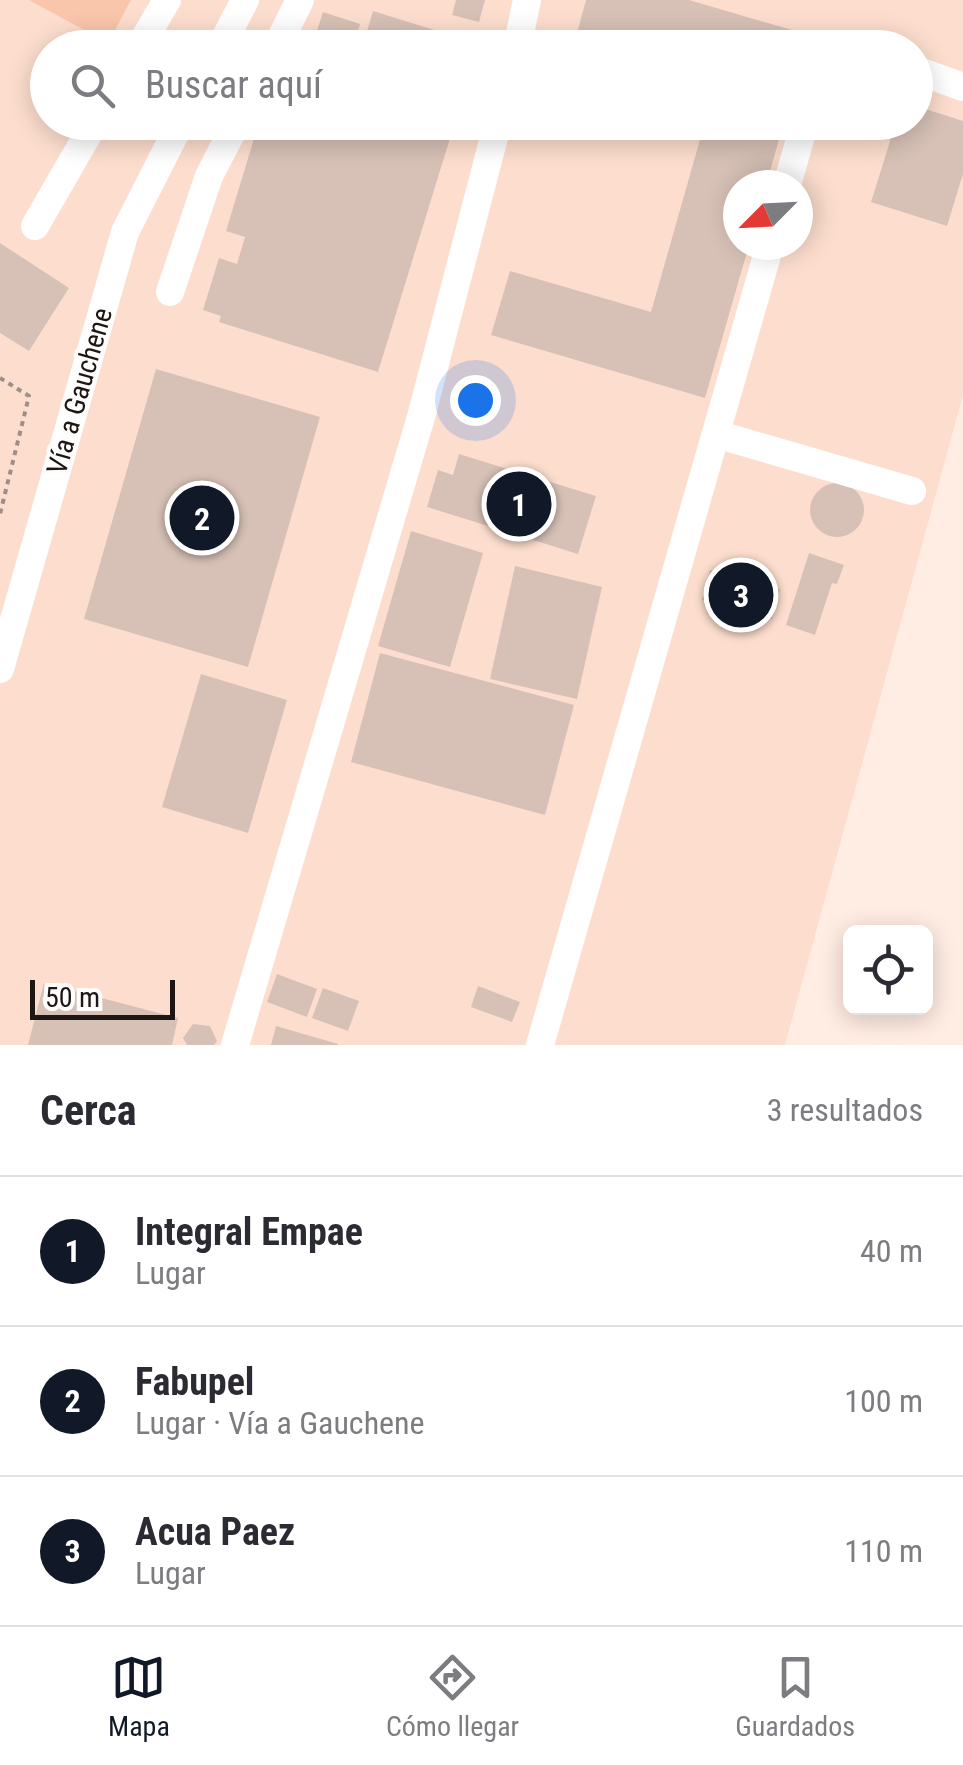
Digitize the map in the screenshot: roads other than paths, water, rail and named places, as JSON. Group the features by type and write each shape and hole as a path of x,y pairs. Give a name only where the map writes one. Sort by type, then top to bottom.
{"street":[{"path":"150,30 167,0"},
{"path":"229,30 245,0"},
{"path":"285,30 300,0"},
{"path":"521,30 527,0"},
{"path":"933,76 963,86"},
{"path":"35,226 85,140"},
{"name":"Vía a Gauchene","path":"0,669 125,232 173,140"},
{"path":"170,292 209,176 228,140"},
{"path":"235,1045 421,417 493,140"},
{"path":"791,170 800,140"},
{"path":"540,1045 766,260"},
{"path":"716,434 912,491"}],"place":[{"name":"Integral Empae","path":"519,504"},
{"name":"Fabupel","path":"202,518"},
{"name":"Acua Paez","path":"741,595"}]}
